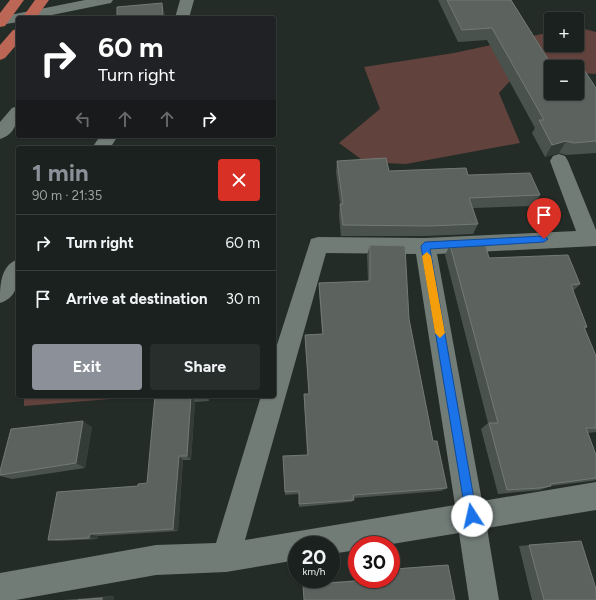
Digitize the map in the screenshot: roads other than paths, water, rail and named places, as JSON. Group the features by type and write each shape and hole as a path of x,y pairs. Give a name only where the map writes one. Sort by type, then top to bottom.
{"highway":[{"path":"0,22 17,0"},
{"path":"30,16 42,0"},
{"path":"0,56 16,36"}],"street":[{"path":"25,16 76,4 106,0"},
{"path":"98,16 111,0"},
{"path":"183,16 187,0"},
{"path":"0,22 16,18"},
{"path":"0,133 16,114"},
{"path":"276,388 318,245 425,246 592,237 559,161"},
{"path":"425,246 472,516 484,600"},
{"path":"0,294 16,271"},
{"path":"226,558 273,398"},
{"path":"340,538 596,496"},
{"path":"0,588 156,560 226,558 288,548"}]}
